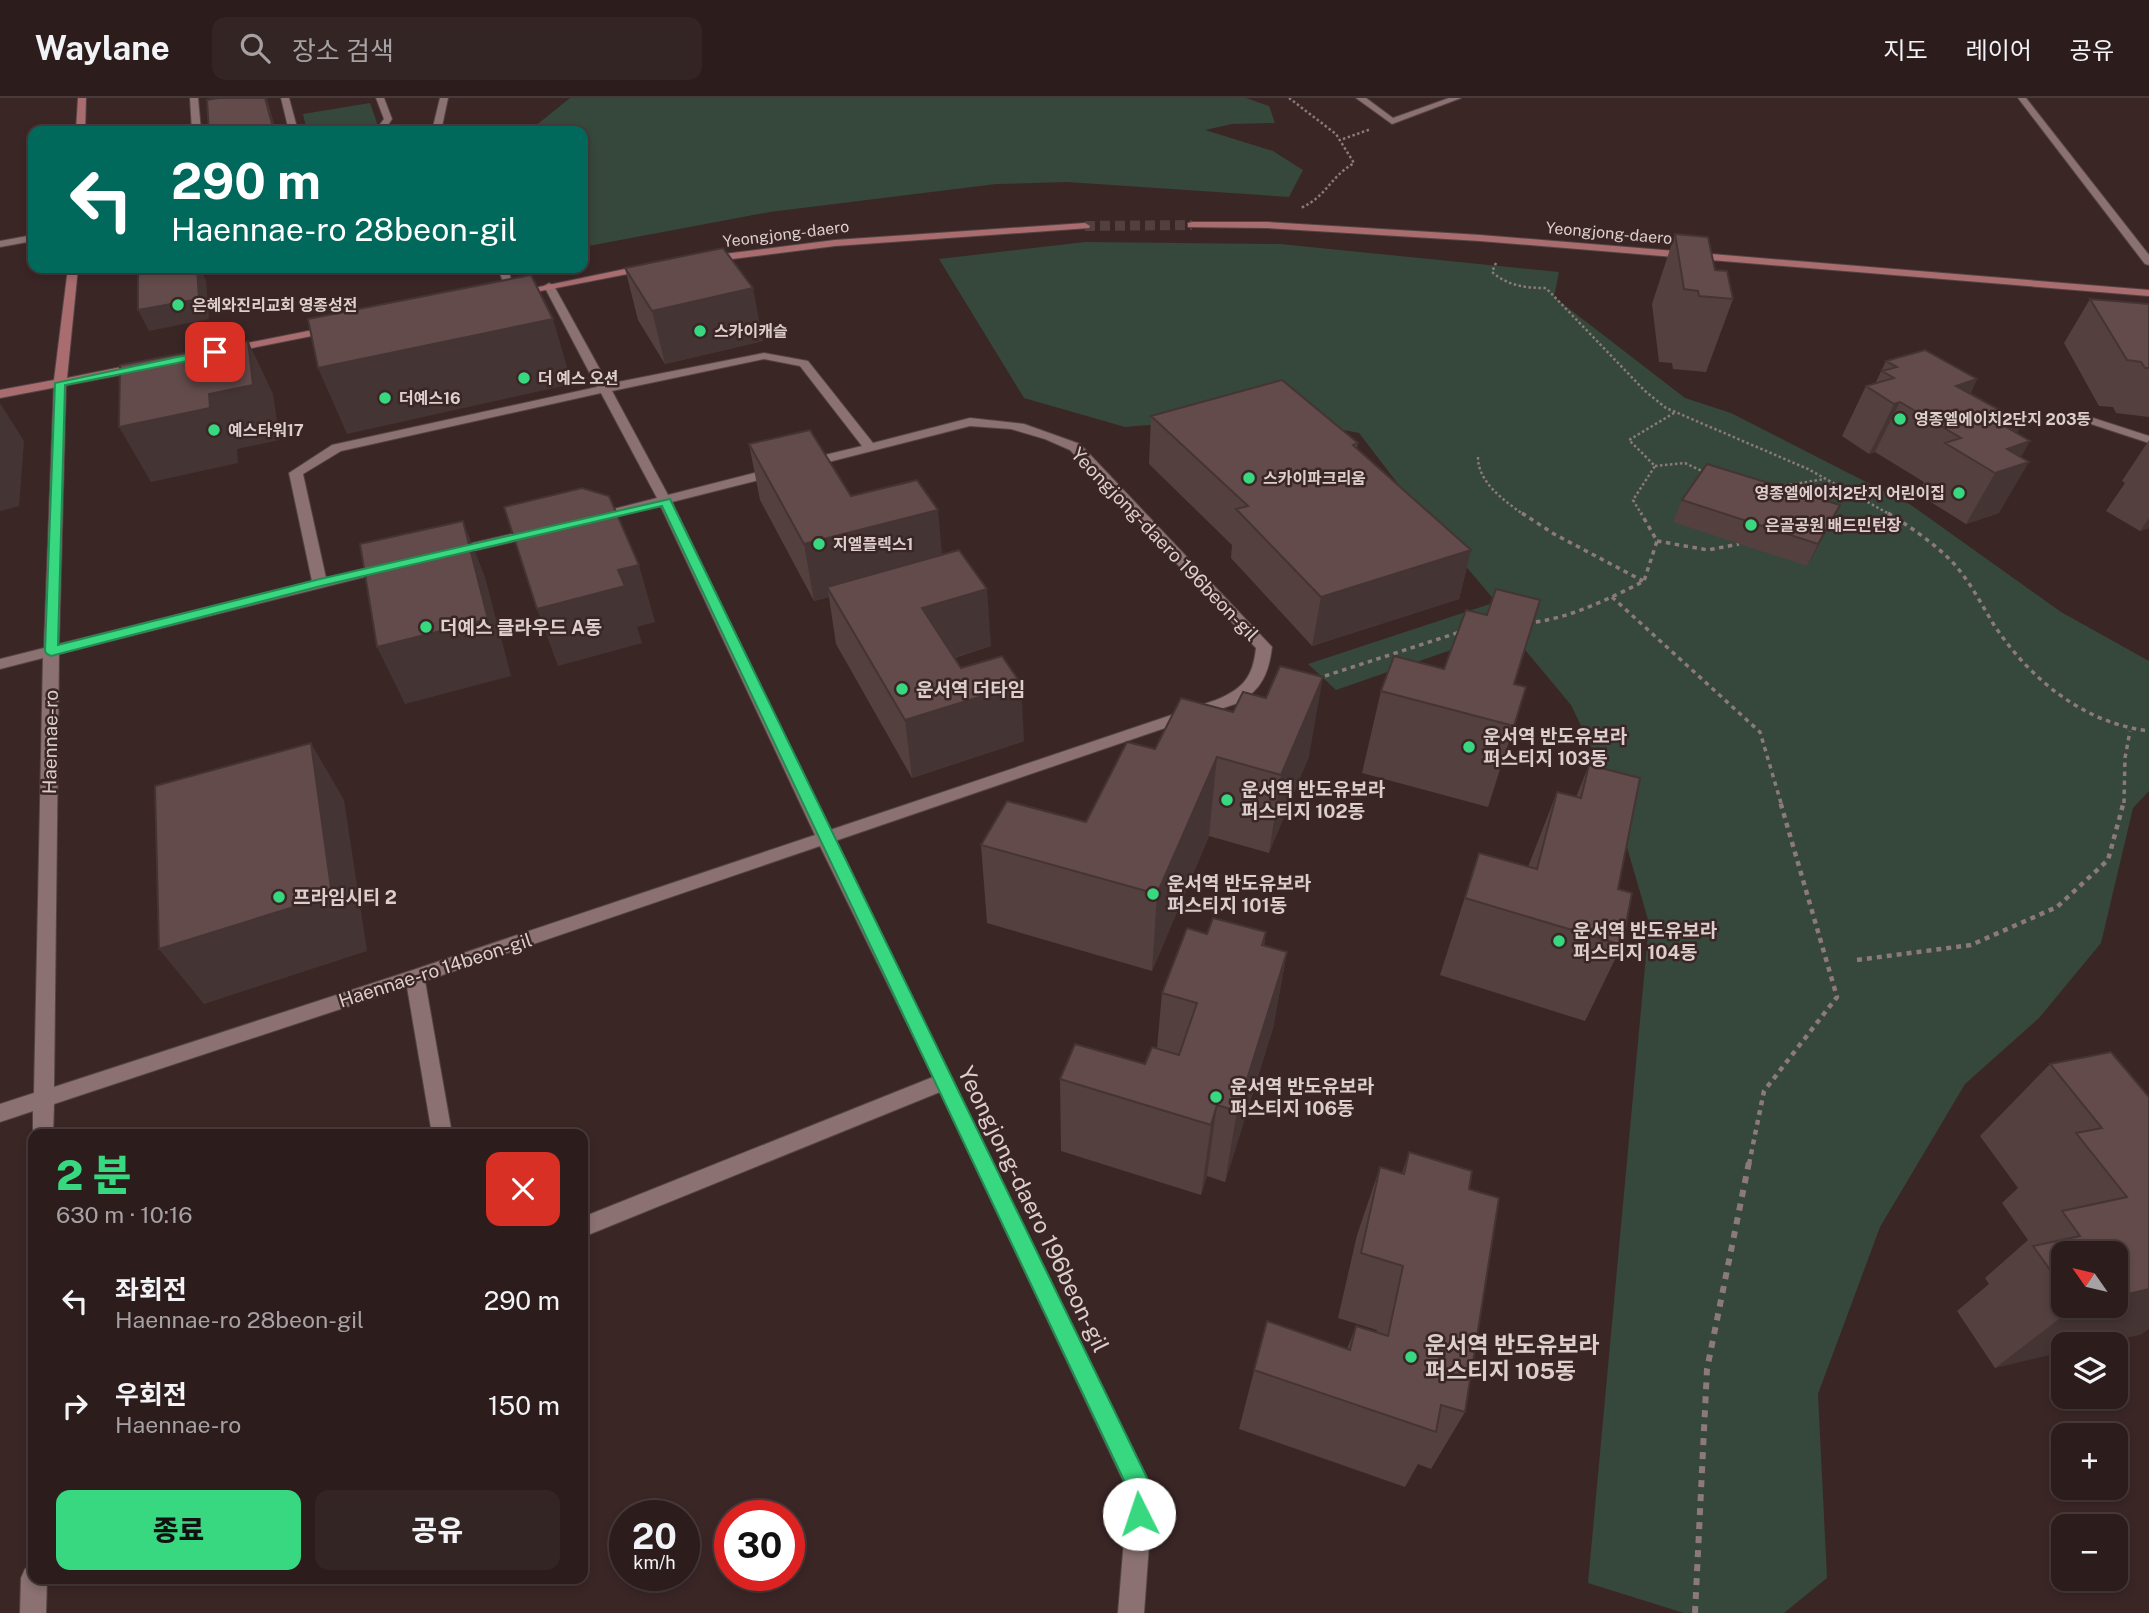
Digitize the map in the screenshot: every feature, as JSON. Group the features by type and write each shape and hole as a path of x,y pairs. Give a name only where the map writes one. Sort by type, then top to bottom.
{"main road":[{"path":"81,126 82,98"},
{"name":"Yeongjong-daero","path":"1192,225 1267,225 1480,238 2149,293"},
{"name":"Yeongjong-daero","path":"697,261 835,243 1085,226"},
{"path":"499,296 615,271 656,266"},
{"name":"Haennae-ro","path":"60,383 72,273"},
{"path":"215,352 350,325"},
{"path":"0,394 147,366"}],"street":[{"path":"194,98 197,126"},
{"path":"285,98 293,126"},
{"path":"380,98 388,119 383,126"},
{"path":"437,126 444,98"},
{"path":"1360,98 1392,121 1457,98"},
{"path":"2022,98 2149,262"},
{"path":"0,244 28,239"},
{"name":"Yeongjong-daero 196beon-gil","path":"549,286 666,501 826,840 1141,1490 1131,1613"},
{"path":"320,583 296,474 337,448 729,361 764,356 804,363 869,446"},
{"name":"Haennae-ro","path":"43,1129 51,651 60,383"},
{"name":"Yeongjong-daero 196beon-gil","path":"666,501 869,446 970,422 998,421 1050,435 1075,446 1264,647 1262,672 1241,696 826,840"},
{"path":"586,520 666,501"},
{"path":"440,555 546,530"},
{"path":"0,664 400,564"},
{"name":"Haennae-ro 14beon-gil","path":"0,1112 826,840"},
{"path":"415,977 441,1129"},
{"path":"588,1225 945,1081"},
{"path":"33,1613 34,1584"}],"lane":[{"path":"505,273 512,293"},
{"path":"2080,417 2149,440"}],"path":[{"path":"1267,225 1320,199 1336,174 1354,163 1349,145 1343,139 1289,98"},
{"path":"1343,139 1392,121"},
{"path":"1496,263 1492,272 1502,283 1525,288 1546,288 1644,389 1674,413 1762,448 1826,479 1908,527 1950,560 1974,589 1998,630 2020,659 2057,692 2101,720 2130,730 2149,731"},
{"path":"1655,467 1629,440 1674,413"},
{"path":"1478,457 1479,470 1497,492 1539,524 1643,581"},
{"path":"1707,473 1685,463 1655,467 1633,500 1657,541 1690,550 1720,551 1739,544"},
{"path":"1766,488 1826,479"},
{"path":"1517,623 1540,622 1612,597 1643,581 1657,541"},
{"path":"1612,597 1760,732 1837,997 1764,1091 1707,1369 1695,1613"},
{"path":"1325,676 1470,628"},
{"path":"1857,960 1971,945 2057,907 2108,860 2124,809 2125,758 2130,730"}],"green space":[{"path":"570,98 1246,98 1269,106 1275,123 1232,124 1205,130 1273,151 1303,170 1289,197 1067,182 996,184 770,212 588,246 588,126 535,126"},
{"path":"370,103 377,126 306,126 303,114"},
{"path":"1085,242 1280,244 1559,272 1554,297 1685,398 1731,413 1911,505 2061,612 2149,661 2149,791 2133,808 2101,943 2039,1018 1965,1084 1880,1227 1818,1394 1827,1578 1784,1613 1684,1613 1588,1583 1649,923 1608,782 1571,705 1526,651 1477,641 1336,690 1308,664 1496,602 1415,506 1359,433 1266,415 1125,427 1024,398 939,259"}],"building":[{"path":"265,98 273,126 209,126 207,100"},
{"path":"1675,234 1708,237 1715,270 1727,271 1733,299 1699,296 1698,291 1684,289"},
{"path":"723,248 753,288 652,311 625,268"},
{"path":"138,273 197,273 199,299 138,310"},
{"path":"531,275 553,319 318,368 308,319"},
{"path":"2090,299 2149,304 2149,368 2145,368 2141,362 2127,360"},
{"path":"248,341 253,385 209,394 210,408 119,427 120,365"},
{"path":"1925,350 1977,379 1956,386 2023,423 2008,428 2030,441 2007,449 2029,462 1995,473 1945,443 1961,438 1900,402 1894,404 1866,386 1894,378 1882,371 1897,367 1886,361"},
{"path":"1282,380 1358,443 1353,445 1471,550 1321,597 1236,509 1248,506 1151,416"},
{"path":"810,430 851,496 917,480 938,510 804,544 749,444"},
{"path":"1707,464 1840,505 1818,544 1682,500"},
{"path":"582,488 609,496 639,565 618,570 625,586 537,609 504,507"},
{"path":"463,521 488,619 377,647 360,544"},
{"path":"959,550 987,589 922,608 961,668 1002,656 1021,684 905,720 827,587"},
{"path":"1496,589 1540,600 1514,684 1526,687 1514,726 1381,691 1394,656 1444,669 1466,610 1487,615"},
{"path":"1280,666 1323,677 1281,775 1217,757 1157,894 981,845 1007,801 1086,822 1127,742 1155,749 1181,698 1233,712 1243,692 1266,698"},
{"path":"311,743 332,895 159,949 155,786"},
{"path":"1589,765 1640,778 1618,889 1632,893 1622,945 1465,898 1479,853 1537,869 1557,792 1581,798"},
{"path":"1213,918 1266,932 1262,945 1287,952 1237,1111 1217,1105 1211,1125 1060,1079 1075,1044 1145,1064 1152,1047 1179,1055 1197,1003 1162,993 1187,928 1207,934"},
{"path":"2111,1052 2149,1097 2149,1289 2128,1294 2128,1241 2056,1241 2080,1236 2062,1211 2127,1197 2076,1133 2102,1128 2050,1064"},
{"path":"1409,1152 1472,1171 1469,1189 1499,1198 1465,1412 1441,1405 1436,1432 1254,1370 1267,1321 1350,1350 1356,1326 1388,1336 1403,1266 1361,1253 1380,1167 1404,1174"},
{"path":"2051,1242 2051,1271 2033,1246"}],"tunnel":[{"path":"1085,226 1192,225"}],"place":[{"name":"은혜와진리교회 영종성전","path":"178,305"},
{"name":"스카이캐슬","path":"700,331"},
{"name":"더 예스 오션","path":"524,378"},
{"name":"더예스16","path":"385,398"},
{"name":"영종엘에이치2단지 203동","path":"1900,419"},
{"name":"예스타워17","path":"214,430"},
{"name":"스카이파크리움","path":"1249,478"},
{"name":"영종엘에이치2단지 어린이집","path":"1959,493"},
{"name":"은골공원 배드민턴장","path":"1751,525"},
{"name":"지엘플렉스1","path":"819,544"},
{"name":"더예스 클라우드 A동","path":"426,627"},
{"name":"운서역 더타임","path":"902,689"},
{"name":"운서역 반도유보라 퍼스티지 103동","path":"1469,747"},
{"name":"운서역 반도유보라 퍼스티지 102동","path":"1227,800"},
{"name":"운서역 반도유보라 퍼스티지 101동","path":"1153,894"},
{"name":"프라임시티 2","path":"279,897"},
{"name":"운서역 반도유보라 퍼스티지 104동","path":"1559,941"},
{"name":"운서역 반도유보라 퍼스티지 106동","path":"1216,1097"},
{"name":"운서역 반도유보라 퍼스티지 105동","path":"1411,1357"}],"route":[{"path":"215,352 60,383 51,651 320,583 666,501 826,840 1141,1490 1139,1514"}]}
